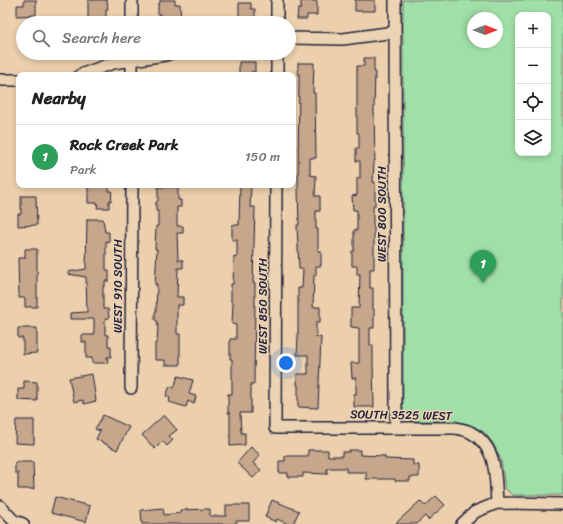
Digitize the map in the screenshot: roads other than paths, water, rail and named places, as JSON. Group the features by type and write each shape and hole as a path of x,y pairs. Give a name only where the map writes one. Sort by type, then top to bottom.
{"street":[{"path":"132,0 132,16"},
{"path":"277,0 277,16"},
{"name":"WEST 800 SOUTH","path":"395,0 396,428"},
{"path":"296,38 344,39 395,32"},
{"path":"88,72 121,60"},
{"path":"132,60 132,72"},
{"path":"277,60 277,72"},
{"path":"0,80 16,80"},
{"name":"WEST 910 SOUTH","path":"131,388 132,188"},
{"name":"WEST 850 SOUTH","path":"275,428 276,188"},
{"name":"SOUTH 3525 WEST","path":"275,428 455,428 469,432 482,440 490,451 495,467 497,503"},
{"path":"462,524 475,512 497,503 563,504"},
{"path":"0,506 13,520 23,524"}],"place":[{"name":"Rock Creek Park","path":"483,283"}]}
